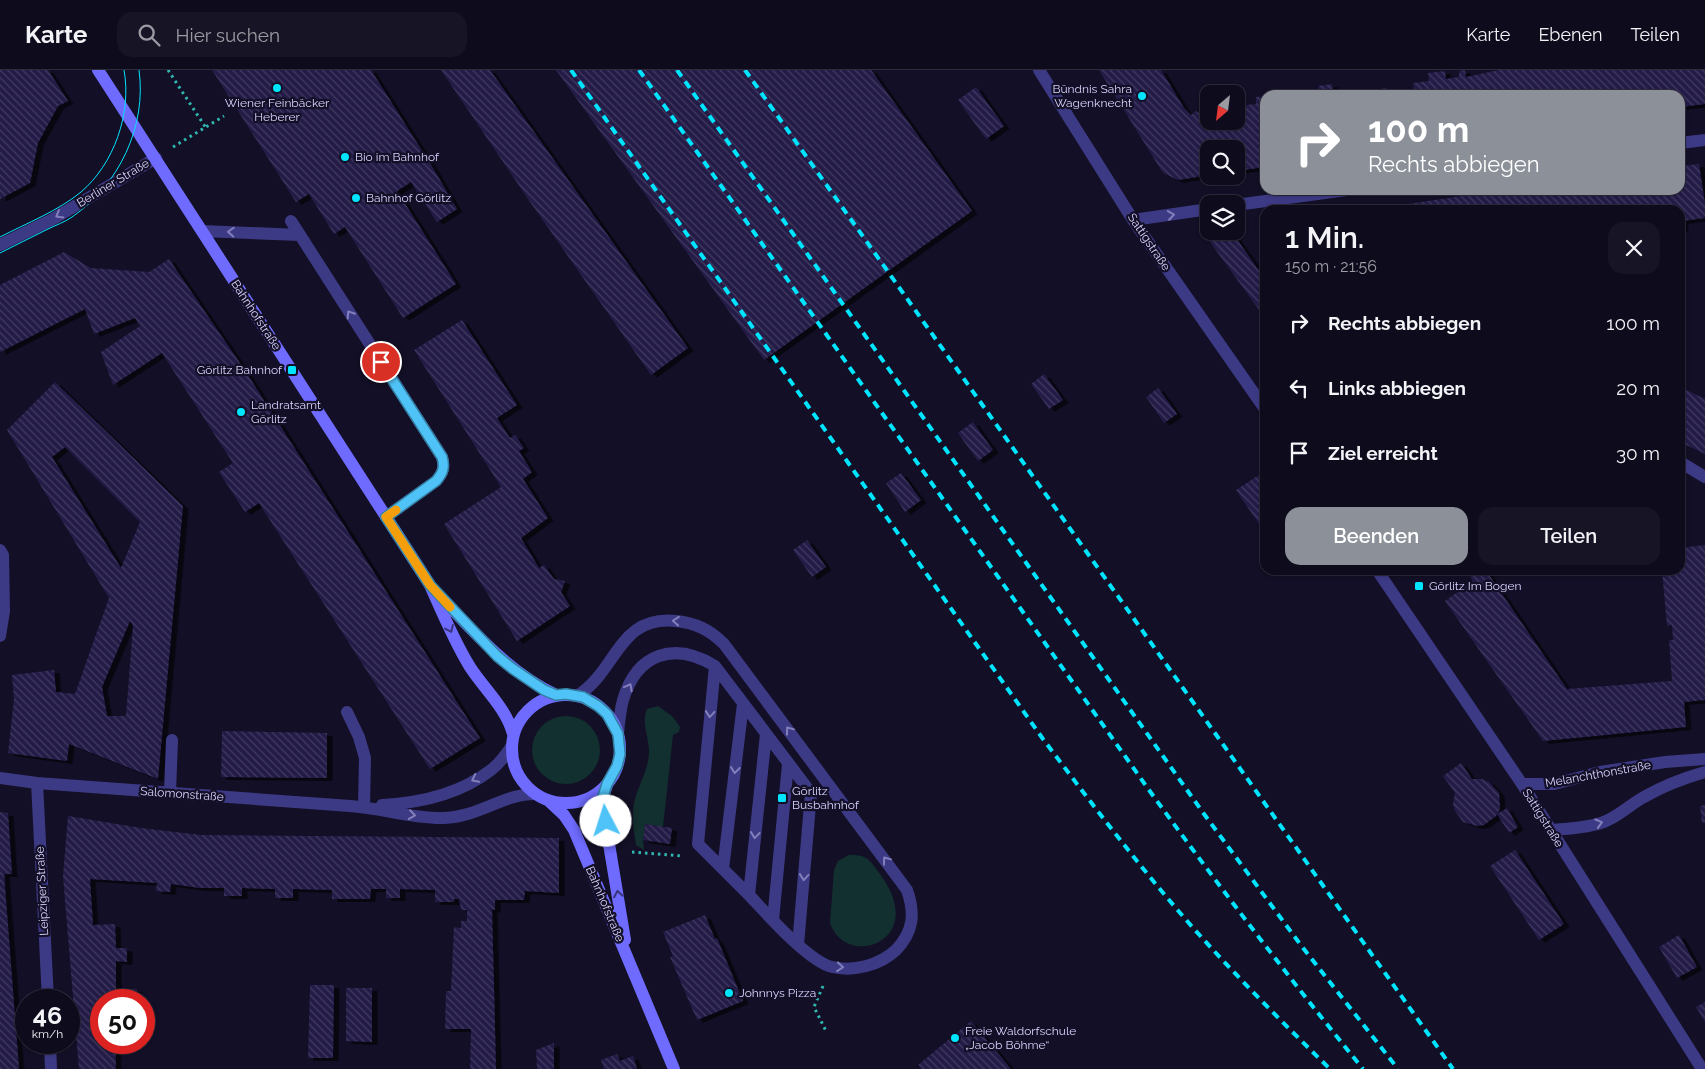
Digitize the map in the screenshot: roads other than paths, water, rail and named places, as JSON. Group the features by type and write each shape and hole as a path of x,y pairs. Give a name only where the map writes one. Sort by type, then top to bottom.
{"main road":[{"name":"Bahnhofstraße","path":"98,70 430,585 464,656 511,725 512,761 517,774 525,785 535,794 548,800 562,803 582,801 593,796 607,784 615,772 619,760 618,734 607,714 593,702 577,696 556,695 544,699 530,708 518,723 512,741"},
{"name":"Bahnhofstraße","path":"430,585 497,656 522,676 556,695"},
{"name":"Bahnhofstraße","path":"607,784 602,800 628,959"},
{"name":"Bahnhofstraße","path":"548,800 564,815 574,830 674,1069"}],"street":[{"name":"Sattigstraße","path":"1039,70 1133,220 1260,402"},
{"path":"1685,142 1705,140"},
{"name":"Berliner Straße","path":"0,245 53,219 156,158"},
{"path":"1245,205 1312,195"},
{"path":"1133,220 1200,210"},
{"path":"290,221 442,457 444,465 442,474 436,481 386,517"},
{"path":"202,231 300,235"},
{"path":"1685,465 1705,477"},
{"path":"0,550 3,555 4,611 0,636"},
{"name":"Sattigstraße","path":"1380,575 1522,784 1702,1069"},
{"path":"577,696 600,676 628,637 639,627 659,620 687,622 704,628 715,635 724,644 907,890 912,906 912,921 899,946 889,957 878,962 850,968 831,967 798,945 698,844 714,666"},
{"path":"618,734 624,698 637,674 651,659 666,653 684,654 702,659 714,666 811,793 798,945"},
{"path":"723,869 743,704"},
{"path":"347,712 359,737 365,758 364,807"},
{"path":"749,895 766,734"},
{"path":"170,793 172,740"},
{"name":"Salomonstraße","path":"364,807 418,802 450,792 491,770 500,762 512,741"},
{"name":"Melanchthonstraße","path":"1522,784 1554,784 1600,772 1665,762 1705,760"},
{"path":"773,920 788,764"},
{"name":"Melanchthonstraße","path":"1551,830 1602,823 1662,787 1705,772"},
{"name":"Salomonstraße","path":"0,778 37,783 364,807 408,815 445,818 469,814 513,797 535,794"},
{"name":"Leipziger Straße","path":"37,783 47,989"},
{"path":"51,1054 52,1069"}],"tram line":[{"path":"0,237 72,199 93,180 103,167 118,137 123,120 126,86 124,70"},
{"path":"0,253 69,219 89,204 116,171 134,133 139,112 139,70"}],"railway":[{"path":"571,70 1043,739 1080,788 1136,860 1195,930 1261,1001 1330,1069"},
{"path":"639,70 1149,790 1254,931 1363,1069"},
{"path":"677,70 1204,814 1300,944 1398,1069"},
{"path":"745,70 1453,1069"}],"place":[{"name":"Wiener Feinbäcker Heberer","path":"277,88"},
{"name":"Bündnis Sahra Wagenknecht","path":"1142,96"},
{"name":"Bio im Bahnhof","path":"345,157"},
{"name":"Bahnhof Görlitz","path":"356,198"},
{"name":"Görlitz Bahnhof","path":"292,370"},
{"name":"Landratsamt Görlitz","path":"241,412"},
{"name":"Görlitz Im Bogen","path":"1419,586"},
{"name":"Görlitz Busbahnhof","path":"782,798"},
{"name":"Johnnys Pizza","path":"729,993"},
{"name":"Freie Waldorfschule „Jacob Böhme“","path":"955,1038"}]}
